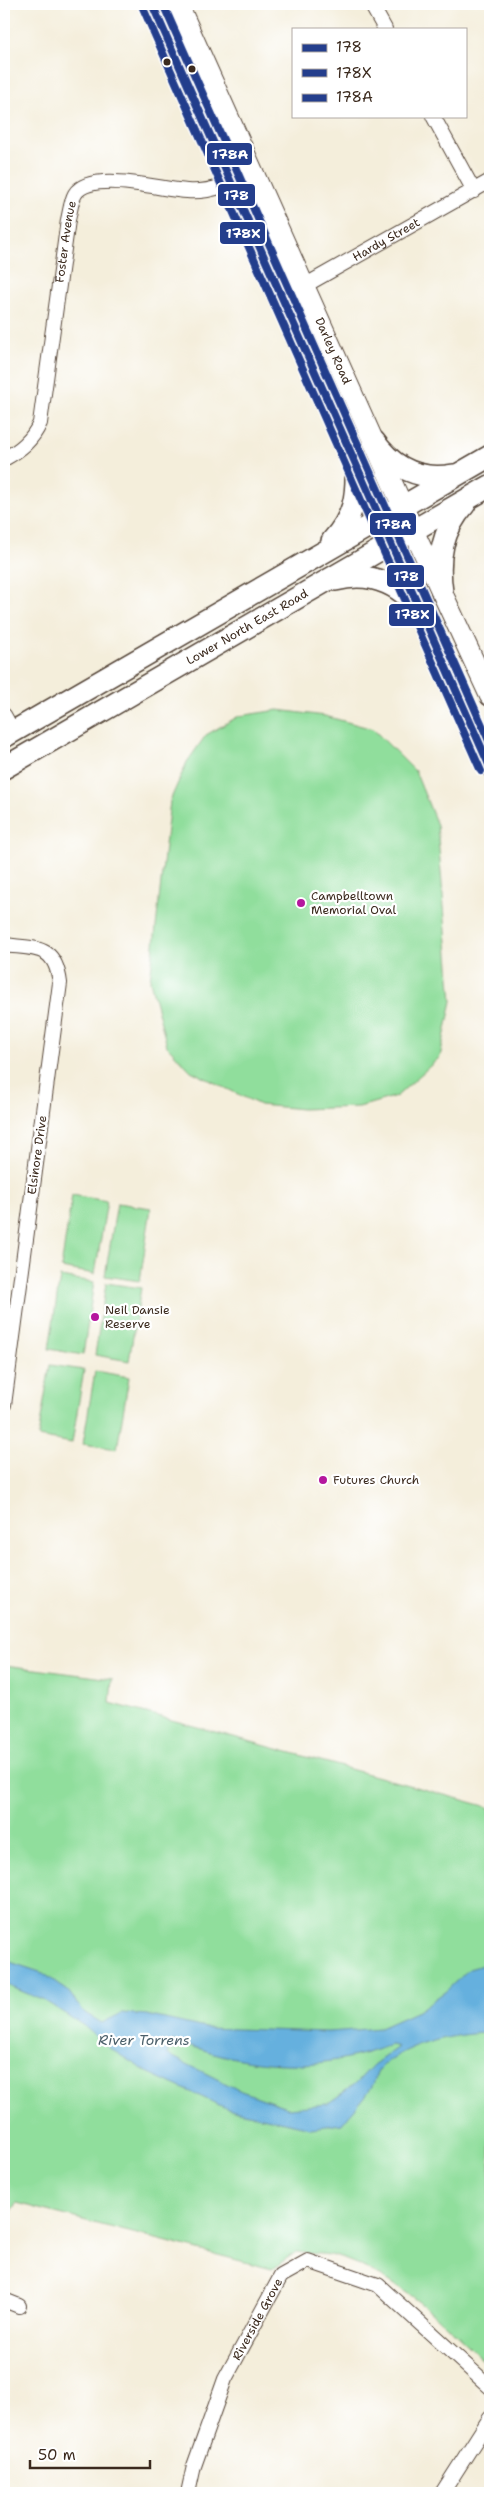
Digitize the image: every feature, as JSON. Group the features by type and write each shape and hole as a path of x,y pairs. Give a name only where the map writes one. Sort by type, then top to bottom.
{"main road":[{"name":"Darley Road","path":"152,4 490,767"},
{"name":"Darley Road","path":"178,4 413,530 490,696"},
{"path":"374,441 394,463 413,473 439,477 460,473"},
{"path":"7,728 490,456"},
{"path":"323,551 348,520 357,491 356,466"},
{"path":"442,592 440,569 444,540 455,516 482,491"},
{"name":"Lower North East Road","path":"4,768 482,491"},
{"path":"321,585 356,576 380,580 407,595 424,618"}],"street":[{"path":"372,4 384,28"},
{"path":"434,118 474,191"},
{"name":"Foster Avenue","path":"4,459 25,445 34,435 40,423 68,220 75,193 84,186 100,181 188,192 209,190 231,184 253,172"},
{"name":"Hardy Street","path":"281,297 304,286 490,181"},
{"name":"Elsinore Drive","path":"4,945 43,949 58,965 60,983 4,1405"},
{"name":"Riverside Grove","path":"188,2493 194,2466 229,2371 281,2276 308,2261 378,2285 490,2387"},
{"path":"4,2300 19,2306"},
{"path":"442,2493 490,2418"}],"green space":[{"name":"Campbelltown Memorial Oval","path":"278,710 325,716 373,729 415,771 437,825 452,1001 440,1057 397,1096 359,1107 302,1109 260,1105 191,1071 167,1046 150,981 170,801 187,762 206,735 239,716"},
{"path":"72,1195 107,1201 95,1274 61,1268"},
{"path":"117,1203 151,1208 140,1281 105,1276"},
{"path":"60,1277 94,1282 83,1355 49,1349"},
{"path":"106,1283 141,1288 129,1361 95,1355"},
{"path":"50,1365 84,1370 72,1443 38,1437"},
{"path":"95,1371 129,1377 117,1449 83,1444"},
{"path":"4,1665 112,1679 110,1703 488,1807 490,1810 490,2366 437,2317 399,2287 357,2264 334,2256 296,2252 272,2269 17,2203 4,2225"}],"water":[{"name":"River Torrens","path":"4,1960 43,1973 68,1991 85,2013 102,2023 122,2013 147,2015 205,2028 328,2032 380,2028 418,2011 446,1991 469,1969 490,1963 490,2033 447,2038 401,2053 379,2070 368,2093 342,2124 311,2128 230,2110 147,2072 109,2048 84,2026 45,2001 4,1984","holes":["173,2041 225,2056 289,2064 309,2064 349,2058 391,2045 398,2047 373,2065 355,2084 327,2104 289,2108 241,2091 167,2054"]}],"transit line":[{"name":"178","path":"152,4 490,767"},
{"name":"178A","path":"163,4 490,743"},
{"name":"178X","path":"143,8 481,771"}],"place":[{"name":"Campbelltown Memorial Oval","path":"301,903"},
{"name":"Neil Dansie Reserve","path":"95,1317"},
{"name":"Futures Church","path":"323,1480"}]}
